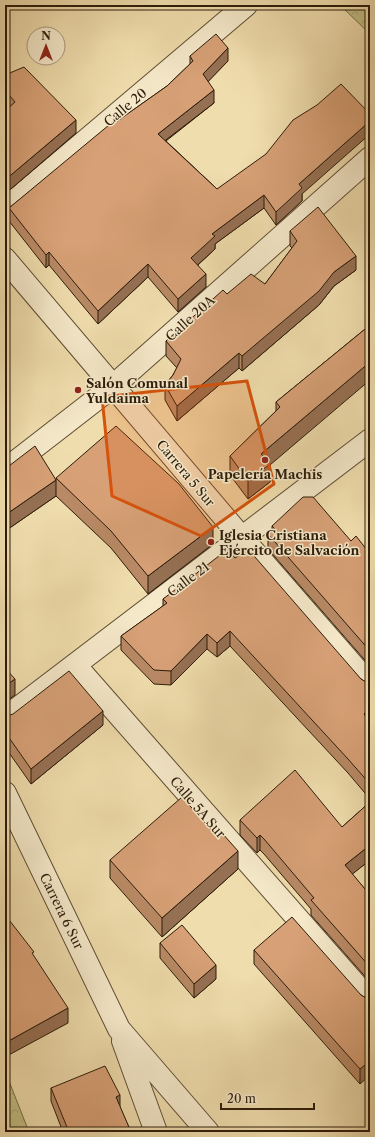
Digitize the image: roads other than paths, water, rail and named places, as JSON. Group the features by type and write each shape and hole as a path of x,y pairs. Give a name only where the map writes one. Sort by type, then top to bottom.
{"street":[{"name":"Calle 20","path":"5,209 246,5"},
{"name":"Calle 20A","path":"5,470 112,387 370,158"},
{"name":"Carrera 5 Sur","path":"5,259 112,387 370,685"},
{"name":"Calle 21","path":"5,718 370,440"},
{"name":"Calle 5A Sur","path":"75,665 370,1001"},
{"name":"Carrera 6 Sur","path":"5,793 119,1029 156,1132"},
{"name":"Carrera 6 Sur","path":"119,1029 208,1132"}],"place":[{"name":"Salón Comunal Yuldaima","path":"78,390"},
{"name":"Papelería Machis","path":"265,460"},
{"name":"Iglesia Cristiana Ejército de Salvación","path":"211,542"}]}
